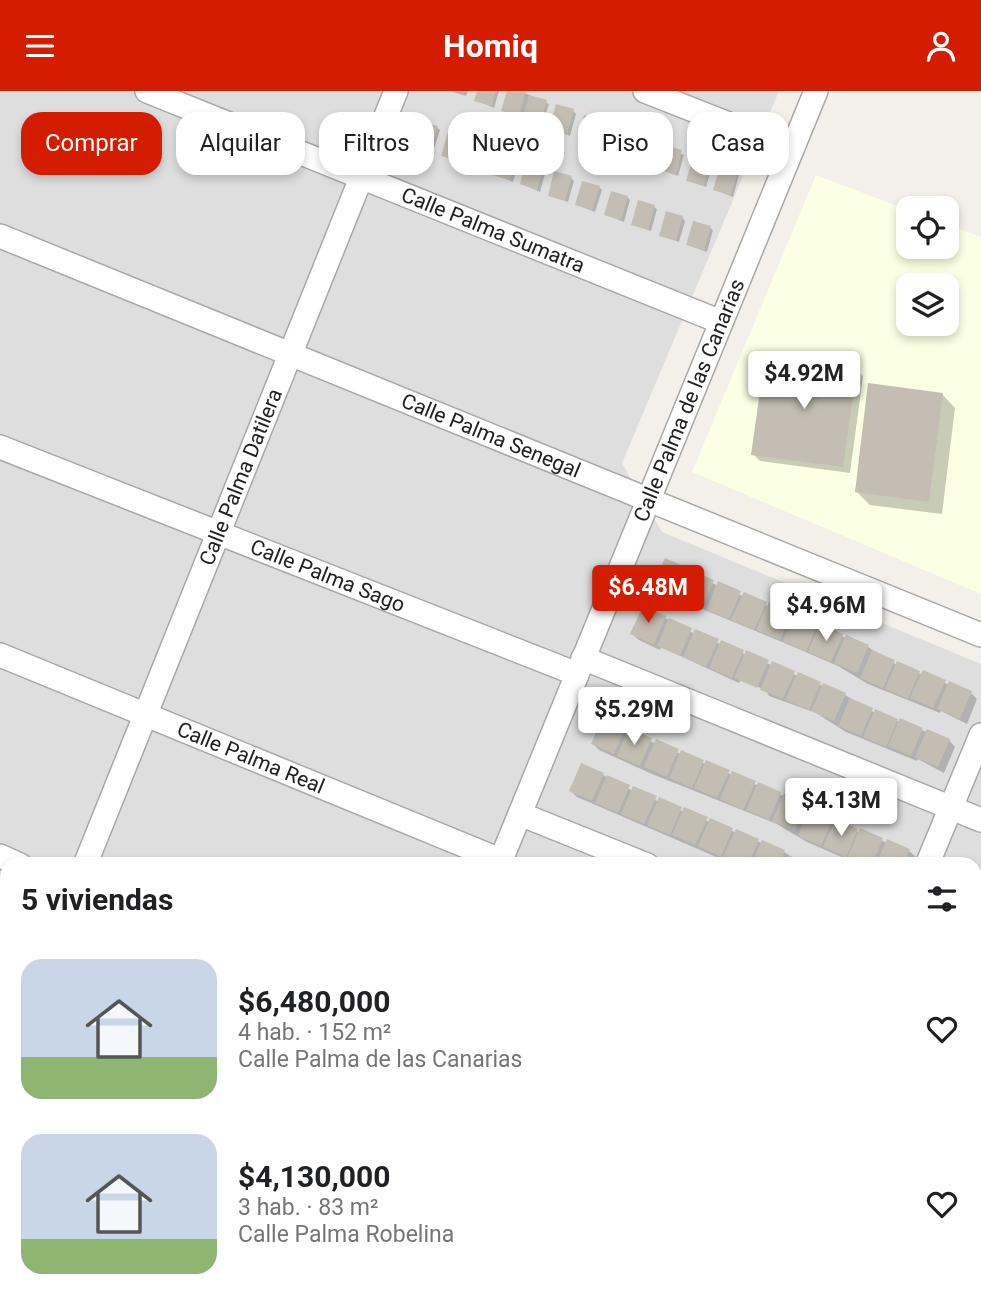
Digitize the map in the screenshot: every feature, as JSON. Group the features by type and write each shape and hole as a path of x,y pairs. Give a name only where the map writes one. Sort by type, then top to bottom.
{"street":[{"name":"Calle Palma Sumatra","path":"146,91 721,323"},
{"name":"Calle Palma Datilera","path":"88,857 292,357 360,177 396,91"},
{"path":"646,91 792,149"},
{"name":"Calle Palma de las Canarias","path":"502,857 816,91"},
{"name":"Calle Palma Senegal","path":"0,236 648,502 981,635"},
{"name":"Calle Palma Sago","path":"0,447 219,536 580,666 981,820"},
{"name":"Calle Palma Real","path":"0,655 488,857"},
{"path":"930,857 981,735"},
{"path":"520,814 627,857"}],"shaded area":[{"path":"0,91 779,91 770,112 687,112 687,175 744,175 622,463 662,532 981,664 981,857 0,857"},
{"path":"816,175 896,205 896,259 959,259 959,229 981,237 981,594 692,472"}],"building":[{"path":"477,91 496,91 492,106 474,101"},
{"path":"507,91 526,91 520,112 501,111"},
{"path":"529,95 547,100 544,112 524,112"},
{"path":"556,104 574,109 567,134 564,133 564,112 554,112"},
{"path":"448,132 448,158 441,156"},
{"path":"673,147 682,150 676,175 673,174"},
{"path":"492,175 511,175 510,180"},
{"path":"522,175 541,175 537,190 520,184"},
{"path":"553,175 572,176 565,201 548,196"},
{"path":"688,175 707,175 704,186 686,181"},
{"path":"717,175 737,175 731,195 713,190"},
{"path":"582,181 600,186 592,210 575,205"},
{"path":"611,191 628,196 621,220 604,215"},
{"path":"638,200 655,205 648,230 631,225"},
{"path":"666,211 683,216 676,241 659,236"},
{"path":"693,221 711,226 704,250 686,245"},
{"path":"765,356 857,368 843,467 751,455"},
{"path":"868,383 943,393 929,502 855,492"},
{"path":"665,558 688,568 676,596 652,586"},
{"path":"691,570 714,580 702,608 679,598"},
{"path":"718,581 741,591 729,619 706,610"},
{"path":"744,592 767,602 754,630 731,620"},
{"path":"769,602 792,612 780,640 756,630"},
{"path":"643,606 666,616 654,645 630,634"},
{"path":"795,613 818,623 806,652 783,641"},
{"path":"669,618 692,628 680,656 657,646"},
{"path":"820,624 843,634 831,662 808,652"},
{"path":"695,629 719,639 706,667 683,657"},
{"path":"846,635 869,645 857,673 834,663"},
{"path":"721,640 744,650 732,678 709,668"},
{"path":"746,650 769,660 757,688 734,678"},
{"path":"872,650 895,660 883,688 860,678"},
{"path":"772,661 795,671 783,699 760,690"},
{"path":"897,661 920,671 908,699 885,689"},
{"path":"923,670 946,680 933,708 910,698"},
{"path":"798,672 821,682 809,710 785,700"},
{"path":"949,681 972,691 960,719 937,709"},
{"path":"823,683 846,693 834,721 811,711"},
{"path":"850,698 873,708 861,736 838,726"},
{"path":"875,709 898,719 886,747 863,737"},
{"path":"603,716 626,726 614,754 591,744"},
{"path":"900,718 923,728 911,756 888,746"},
{"path":"629,728 652,738 640,766 617,756"},
{"path":"927,729 950,739 938,767 915,757"},
{"path":"656,739 679,749 667,777 644,767"},
{"path":"681,750 704,760 692,788 669,778"},
{"path":"706,760 730,770 717,798 694,788"},
{"path":"581,763 604,773 592,801 569,791"},
{"path":"732,771 756,781 743,810 720,799"},
{"path":"607,775 630,785 618,813 595,803"},
{"path":"758,782 781,792 769,820 746,810"},
{"path":"633,786 657,796 644,824 621,814"},
{"path":"784,793 807,803 795,831 772,821"},
{"path":"659,797 682,807 670,835 647,825"},
{"path":"684,807 708,817 695,845 672,835"},
{"path":"810,808 833,818 821,846 798,836"},
{"path":"710,818 733,828 721,857 698,846"},
{"path":"835,819 858,829 846,857 823,847"},
{"path":"860,828 883,838 875,857 848,856"},
{"path":"736,829 759,839 751,857 723,857"},
{"path":"887,839 910,849 906,857 879,857"},
{"path":"762,840 785,850 782,857 755,857"}]}
